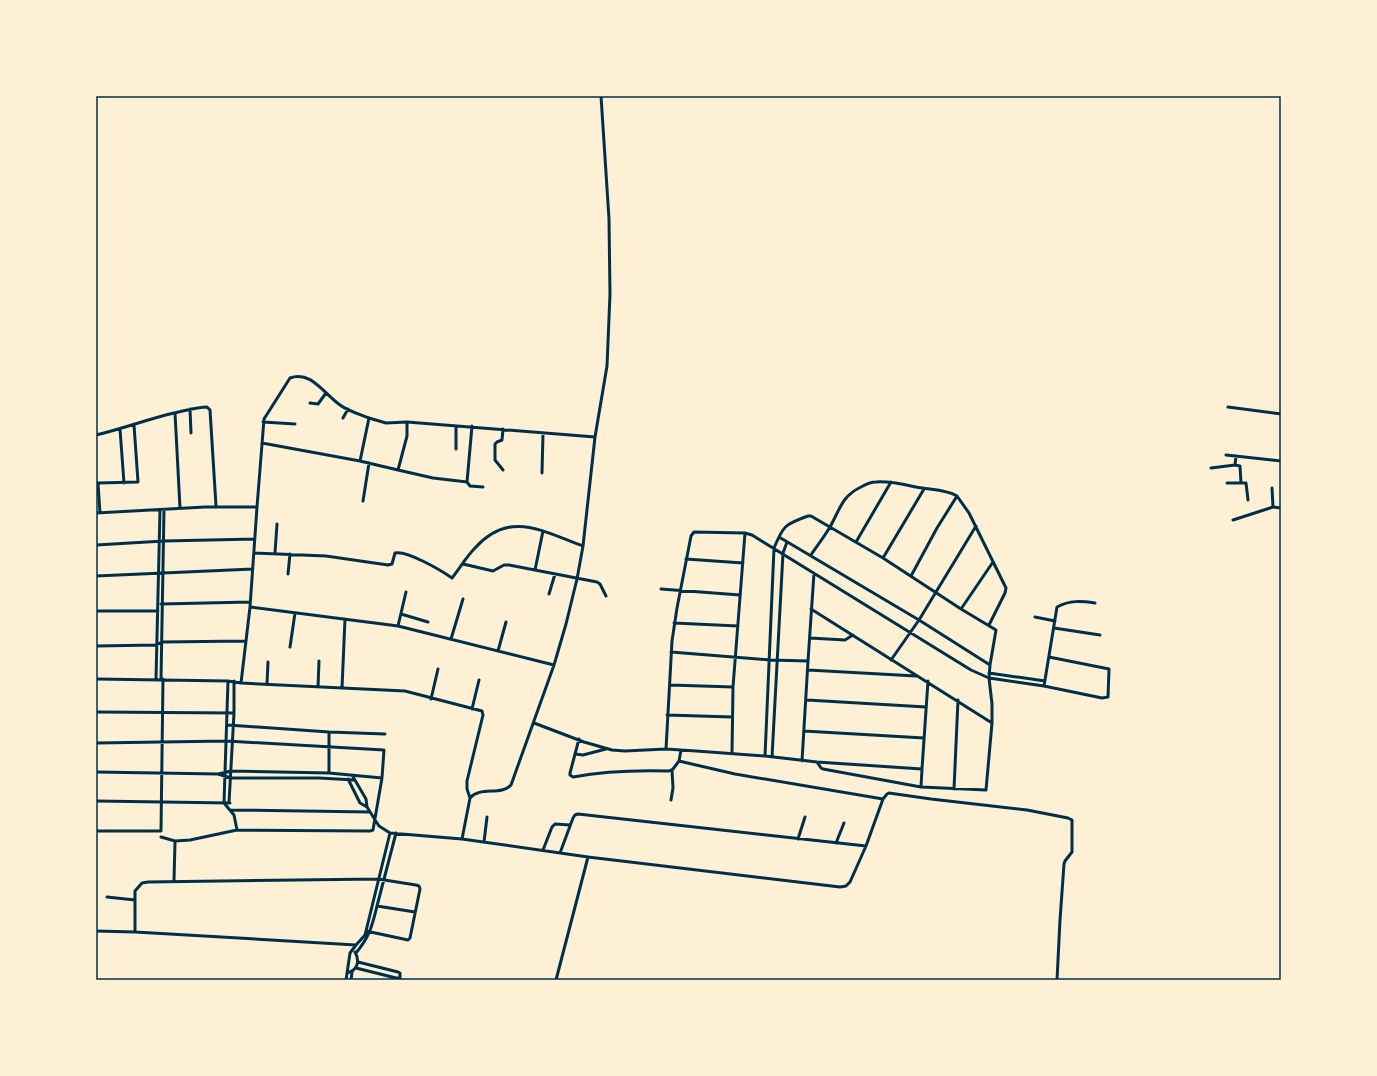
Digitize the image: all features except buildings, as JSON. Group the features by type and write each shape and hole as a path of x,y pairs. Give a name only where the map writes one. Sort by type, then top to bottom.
{"street":[{"path":"470,798 475,794 505,789 511,785 554,665 577,579 592,476 595,437 607,366 610,294 609,219 601,96"},
{"path":"241,683 250,607 263,422 290,378 299,376 305,377 311,380 340,405 368,418 386,424 405,422 472,426 595,437"},
{"path":"310,403 318,404 326,393"},
{"path":"96,435 161,416 190,409 207,407 210,410 216,506"},
{"path":"1228,407 1281,414"},
{"path":"190,409 191,433"},
{"path":"343,418 348,409"},
{"path":"175,413 180,508"},
{"path":"360,461 368,418"},
{"path":"263,422 295,424"},
{"path":"397,469 407,436 405,422"},
{"path":"134,425 139,481 137,483 97,482 98,513 216,506 257,507"},
{"path":"456,426 456,449"},
{"path":"467,482 472,426"},
{"path":"120,429 124,483"},
{"path":"503,470 495,460 495,444 502,440 504,429"},
{"path":"542,473 543,433"},
{"path":"262,443 385,466 433,478 467,482 470,486 483,486"},
{"path":"1226,455 1281,461"},
{"path":"1235,465 1236,456"},
{"path":"363,501 369,463"},
{"path":"1211,468 1235,465 1240,466 1241,483"},
{"path":"856,542 891,482"},
{"path":"811,555 830,527 849,494 870,483 891,482 924,489 945,491 957,496 969,513 1006,588 1006,591 989,626"},
{"path":"1227,483 1246,483 1248,500"},
{"path":"1272,488 1273,507"},
{"path":"883,558 924,489"},
{"path":"911,576 937,528 957,496"},
{"path":"1233,520 1273,507 1281,508"},
{"path":"156,679 157,611 164,541 162,510"},
{"path":"96,832 160,832 162,830 162,611 159,541 162,510"},
{"path":"765,756 774,548 782,530 788,524 811,516 883,558 961,609 995,629 996,632 989,678 992,704 992,722 986,789 921,787 823,769 817,762"},
{"path":"275,553 277,524"},
{"path":"254,553 326,556 388,565 392,564 395,553 398,552 428,563 452,578 475,548 487,536 498,531 520,526 530,527 583,544"},
{"path":"891,660 919,620 976,526"},
{"path":"535,570 543,531"},
{"path":"666,749 674,623 690,536 694,532 745,533 752,535 911,632 970,670 989,678 1044,686 1102,698 1107,698 1109,696 1110,671 1108,668 1049,657"},
{"path":"732,753 733,687 745,533"},
{"path":"779,536 919,620 990,665"},
{"path":"96,545 159,541 255,539"},
{"path":"772,757 783,553 787,542"},
{"path":"288,574 290,554"},
{"path":"686,559 743,563"},
{"path":"961,609 992,562"},
{"path":"463,564 488,571 493,571 504,565 509,565 597,582 600,584 606,596"},
{"path":"96,576 252,569"},
{"path":"802,761 814,573"},
{"path":"548,594 555,574"},
{"path":"662,589 740,595"},
{"path":"398,626 406,592"},
{"path":"451,639 463,599"},
{"path":"1044,686 1056,608 1076,601 1095,603"},
{"path":"161,604 250,602"},
{"path":"250,607 398,626 554,665"},
{"path":"811,609 992,722"},
{"path":"96,611 162,611"},
{"path":"290,647 295,613"},
{"path":"401,614 428,622"},
{"path":"1035,617 1055,621"},
{"path":"342,688 345,619"},
{"path":"498,651 506,622"},
{"path":"674,623 738,626"},
{"path":"1054,628 1100,635"},
{"path":"810,638 846,640 853,635"},
{"path":"96,646 156,645 162,642 246,642"},
{"path":"672,652 770,660 808,661"},
{"path":"318,687 319,661"},
{"path":"267,684 268,662"},
{"path":"431,699 438,669"},
{"path":"808,670 918,676"},
{"path":"990,673 1045,681"},
{"path":"96,679 228,680 241,683 410,692 431,699 483,712 468,781 467,789 470,798 462,839"},
{"path":"228,680 228,725 224,803 234,815 236,830"},
{"path":"472,709 479,680"},
{"path":"227,807 230,803 234,681"},
{"path":"921,787 928,681"},
{"path":"670,685 733,687"},
{"path":"806,700 926,707"},
{"path":"954,789 958,700"},
{"path":"96,712 234,713"},
{"path":"667,715 732,717"},
{"path":"534,723 607,748 625,751 666,749 732,753 802,761 922,769"},
{"path":"228,725 329,732 385,734"},
{"path":"329,732 329,773"},
{"path":"804,732 924,738"},
{"path":"579,739 570,776 573,777 608,771 672,770"},
{"path":"96,743 227,741 384,750 382,778 373,830 236,830 190,840 174,841 161,837"},
{"path":"575,754 583,755 607,748"},
{"path":"672,800 672,770 679,761 681,750"},
{"path":"679,761 735,774 883,799"},
{"path":"96,772 218,774 231,771 329,773 382,778"},
{"path":"319,773 319,778"},
{"path":"218,774 231,778 319,778 355,780"},
{"path":"346,774 361,804 367,807"},
{"path":"352,775 363,794 367,807 379,826 390,833 462,839 588,857 840,887 846,886 850,882 866,846 883,799 887,794 892,793 1027,810 1070,818 1072,824 1072,850 1064,864 1057,980"},
{"path":"357,797 363,794"},
{"path":"96,801 230,803"},
{"path":"230,810 370,812"},
{"path":"560,853 575,815 578,814 866,846"},
{"path":"798,839 805,816"},
{"path":"484,842 487,817"},
{"path":"836,843 844,823"},
{"path":"543,850 552,827 555,824 570,826"},
{"path":"346,980 350,953 365,935 390,833"},
{"path":"356,953 363,945 370,932 396,833"},
{"path":"174,841 174,881"},
{"path":"556,980 588,857"},
{"path":"135,932 135,890 142,883 174,881 378,879 419,886 420,890 410,938 408,940 366,931"},
{"path":"107,897 135,900"},
{"path":"377,906 415,912"},
{"path":"96,931 356,945"},
{"path":"347,973 352,972 356,968 358,962 356,953 352,949"},
{"path":"356,968 396,978 400,978 401,976 398,972 358,962"},
{"path":"351,980 352,972"}]}
